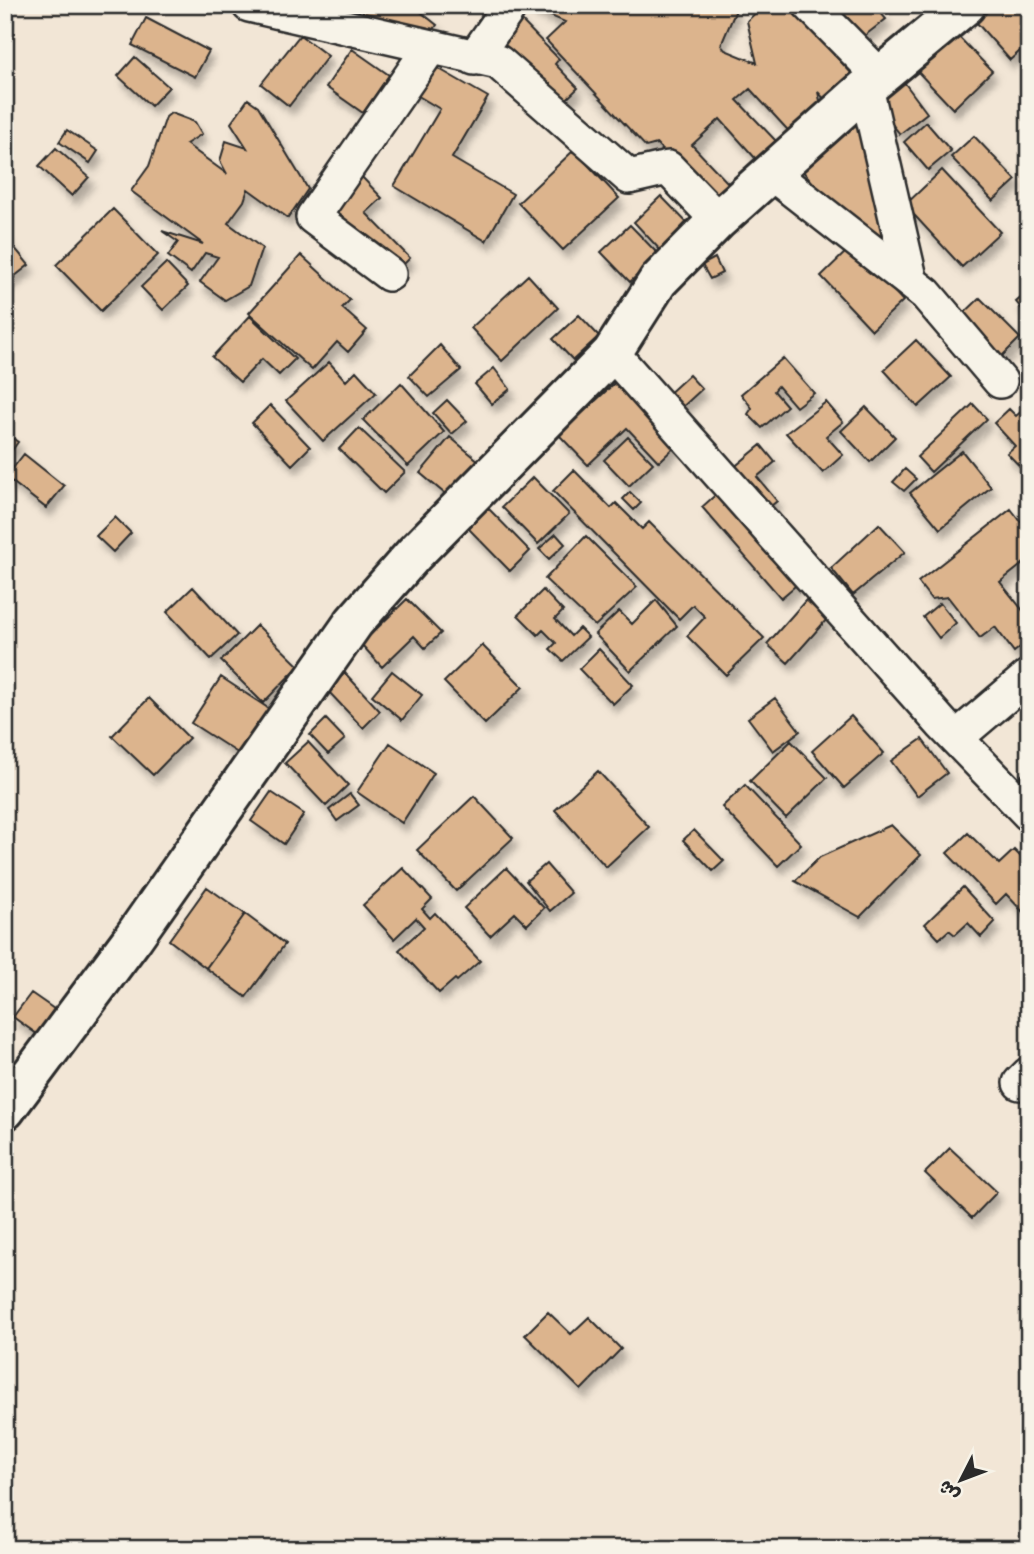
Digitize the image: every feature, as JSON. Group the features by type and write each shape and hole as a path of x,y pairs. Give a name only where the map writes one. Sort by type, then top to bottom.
{"street":[{"path":"249,5 498,62 629,177 668,168 718,220"},
{"path":"474,58 512,5"},
{"path":"810,5 873,82 911,282"},
{"path":"5,1110 134,938 354,622 414,554 612,353 658,281 718,220 873,82 966,5"},
{"path":"390,274 313,217 430,48"},
{"path":"771,173 926,294 1000,381"},
{"path":"612,353 956,738 1029,814"},
{"path":"956,738 1029,676"}],"building":[{"path":"368,5 412,5 437,25 423,44 393,21 385,31 362,13"},
{"path":"526,5 731,5 736,10 721,45 725,50 757,63 747,21 764,5 789,5 853,75 826,101 818,92 823,114 796,139 750,89 737,100 776,141 756,159 720,119 692,145 729,184 710,202 657,144 646,147 546,40 565,22"},
{"path":"834,5 874,5 886,19 863,37"},
{"path":"995,5 1029,5 1029,43 1010,60 976,22"},
{"path":"517,16 559,59 555,64 578,88 549,116 484,48"},
{"path":"146,18 209,51 195,77 132,45"},
{"path":"955,33 992,71 953,109 917,71"},
{"path":"300,35 328,56 289,106 261,84"},
{"path":"352,49 389,75 363,113 326,87"},
{"path":"135,57 169,87 151,106 118,76"},
{"path":"427,62 488,97 452,158 513,194 486,241 394,186 440,109 410,91"},
{"path":"904,82 927,113 900,134 876,104"},
{"path":"248,99 258,106 308,189 288,218 248,189 244,201 228,223 262,248 249,286 225,300 200,282 218,257 205,253 191,273 168,256 178,242 162,231 203,244 131,191 149,166 166,117 171,113 195,122 202,134 186,144 227,174 220,161 226,141 247,148 231,123"},
{"path":"864,111 893,227 870,247 800,168"},
{"path":"926,122 951,151 928,170 904,142"},
{"path":"67,130 98,151 90,163 59,142"},
{"path":"974,136 1016,180 993,201 951,157"},
{"path":"56,148 89,177 72,196 39,166"},
{"path":"574,150 619,198 563,250 518,203"},
{"path":"942,170 1000,232 962,267 905,205"},
{"path":"360,175 382,198 366,213 410,258 388,280 322,213"},
{"path":"661,196 691,227 663,253 634,222"},
{"path":"113,209 158,255 101,311 56,265"},
{"path":"630,225 659,255 630,282 601,252"},
{"path":"5,236 29,265 5,284"},
{"path":"852,246 903,301 872,330 821,276"},
{"path":"301,255 350,300 342,308 367,330 348,352 337,342 312,370 249,313"},
{"path":"715,258 722,273 710,279 702,265"},
{"path":"166,263 188,286 163,310 141,287"},
{"path":"528,275 558,308 502,361 471,328"},
{"path":"1029,291 1029,318 1016,302"},
{"path":"980,298 1020,338 996,362 956,321"},
{"path":"579,315 599,336 573,360 553,339"},
{"path":"250,316 295,359 279,375 262,359 240,382 212,357"},
{"path":"916,340 951,377 918,407 884,370"},
{"path":"440,345 461,370 429,397 409,376"},
{"path":"783,358 814,393 796,407 778,386 774,391 787,406 762,428 748,414 752,408 741,394"},
{"path":"329,362 346,381 356,371 376,393 323,441 286,401"},
{"path":"494,368 510,389 492,404 475,384"},
{"path":"689,375 702,389 678,411 665,397"},
{"path":"621,377 681,441 659,462 627,428 588,465 559,435"},
{"path":"401,383 444,432 408,466 363,420"},
{"path":"447,400 467,421 452,434 433,413"},
{"path":"826,402 843,422 826,436 843,455 823,473 786,433"},
{"path":"973,404 987,419 931,472 917,457"},
{"path":"270,405 310,447 292,465 252,423"},
{"path":"1029,405 1029,476 1007,453 1015,446 994,423 1009,409 1016,416"},
{"path":"866,407 895,437 870,462 841,431"},
{"path":"359,428 405,472 384,493 339,449"},
{"path":"5,433 18,442 5,460"},
{"path":"450,437 480,462 450,498 420,473"},
{"path":"628,437 653,463 629,486 604,460"},
{"path":"761,445 775,462 757,477 777,501 760,515 726,474"},
{"path":"962,451 991,487 940,529 910,493"},
{"path":"24,454 64,486 46,508 6,477"},
{"path":"905,469 916,479 904,491 893,482"},
{"path":"574,470 611,508 616,503 642,529 649,522 764,638 726,675 687,636 705,617 693,605 679,619 553,491"},
{"path":"533,477 569,514 538,544 502,507"},
{"path":"721,490 801,581 781,598 702,507"},
{"path":"630,492 641,503 634,510 623,499"},
{"path":"487,507 530,551 510,571 467,527"},
{"path":"1011,509 1029,532 1029,559 1000,582 1029,618 1029,640 1014,652 995,627 980,638 948,597 931,599 918,582"},
{"path":"115,517 131,533 113,552 96,536"},
{"path":"879,524 905,552 853,595 831,568"},
{"path":"556,534 565,544 549,559 539,549"},
{"path":"586,536 637,587 595,626 545,579"},
{"path":"193,587 237,635 211,659 167,612"},
{"path":"543,590 563,611 555,619 571,636 579,628 588,637 563,661 550,649 556,643 543,630 538,635 518,615"},
{"path":"407,599 441,633 425,648 414,636 382,667 361,644"},
{"path":"656,600 677,626 630,671 595,634 619,611 632,624"},
{"path":"806,600 827,619 788,663 767,644"},
{"path":"940,603 956,623 939,638 923,617"},
{"path":"257,625 299,666 263,703 221,661"},
{"path":"482,645 523,687 485,724 444,682"},
{"path":"599,649 633,685 613,704 579,669"},
{"path":"392,671 422,695 402,720 372,695"},
{"path":"345,673 380,711 363,728 327,690"},
{"path":"221,677 274,712 244,757 191,723"},
{"path":"149,698 189,738 153,775 112,736"},
{"path":"775,698 800,731 773,751 748,718"},
{"path":"851,716 884,753 844,788 812,751"},
{"path":"326,719 345,739 328,754 310,735"},
{"path":"922,739 947,773 917,796 891,761"},
{"path":"791,741 827,778 786,818 750,781"},
{"path":"308,742 348,785 326,806 285,763"},
{"path":"390,743 434,773 402,823 357,792"},
{"path":"1029,768 1029,786 1020,777"},
{"path":"598,771 649,827 606,867 555,810"},
{"path":"745,785 801,844 778,866 722,807"},
{"path":"271,792 304,814 284,844 251,821"},
{"path":"350,794 359,805 337,821 329,810"},
{"path":"474,796 513,838 456,891 417,850"},
{"path":"891,825 921,855 860,917 795,881 820,857"},
{"path":"694,830 724,861 713,871 683,840"},
{"path":"968,833 999,864 1014,850 1029,865 1029,906 1023,912 1006,894 996,904 947,853"},
{"path":"546,864 571,893 550,911 526,881"},
{"path":"403,868 432,899 422,909 430,918 435,913 480,961 439,993 399,950 424,927 416,918 394,939 363,905"},
{"path":"506,868 544,908 527,925 515,913 490,936 464,908"},
{"path":"207,887 245,914 206,968 169,940"},
{"path":"963,887 995,922 981,937 968,923 955,935 949,930 939,939 925,924"},
{"path":"245,914 285,944 246,997 206,968"},
{"path":"31,993 54,1009 37,1034 13,1017"},
{"path":"950,1148 997,1192 972,1218 925,1173"},
{"path":"548,1312 571,1334 589,1317 621,1349 581,1390 525,1335"}]}
